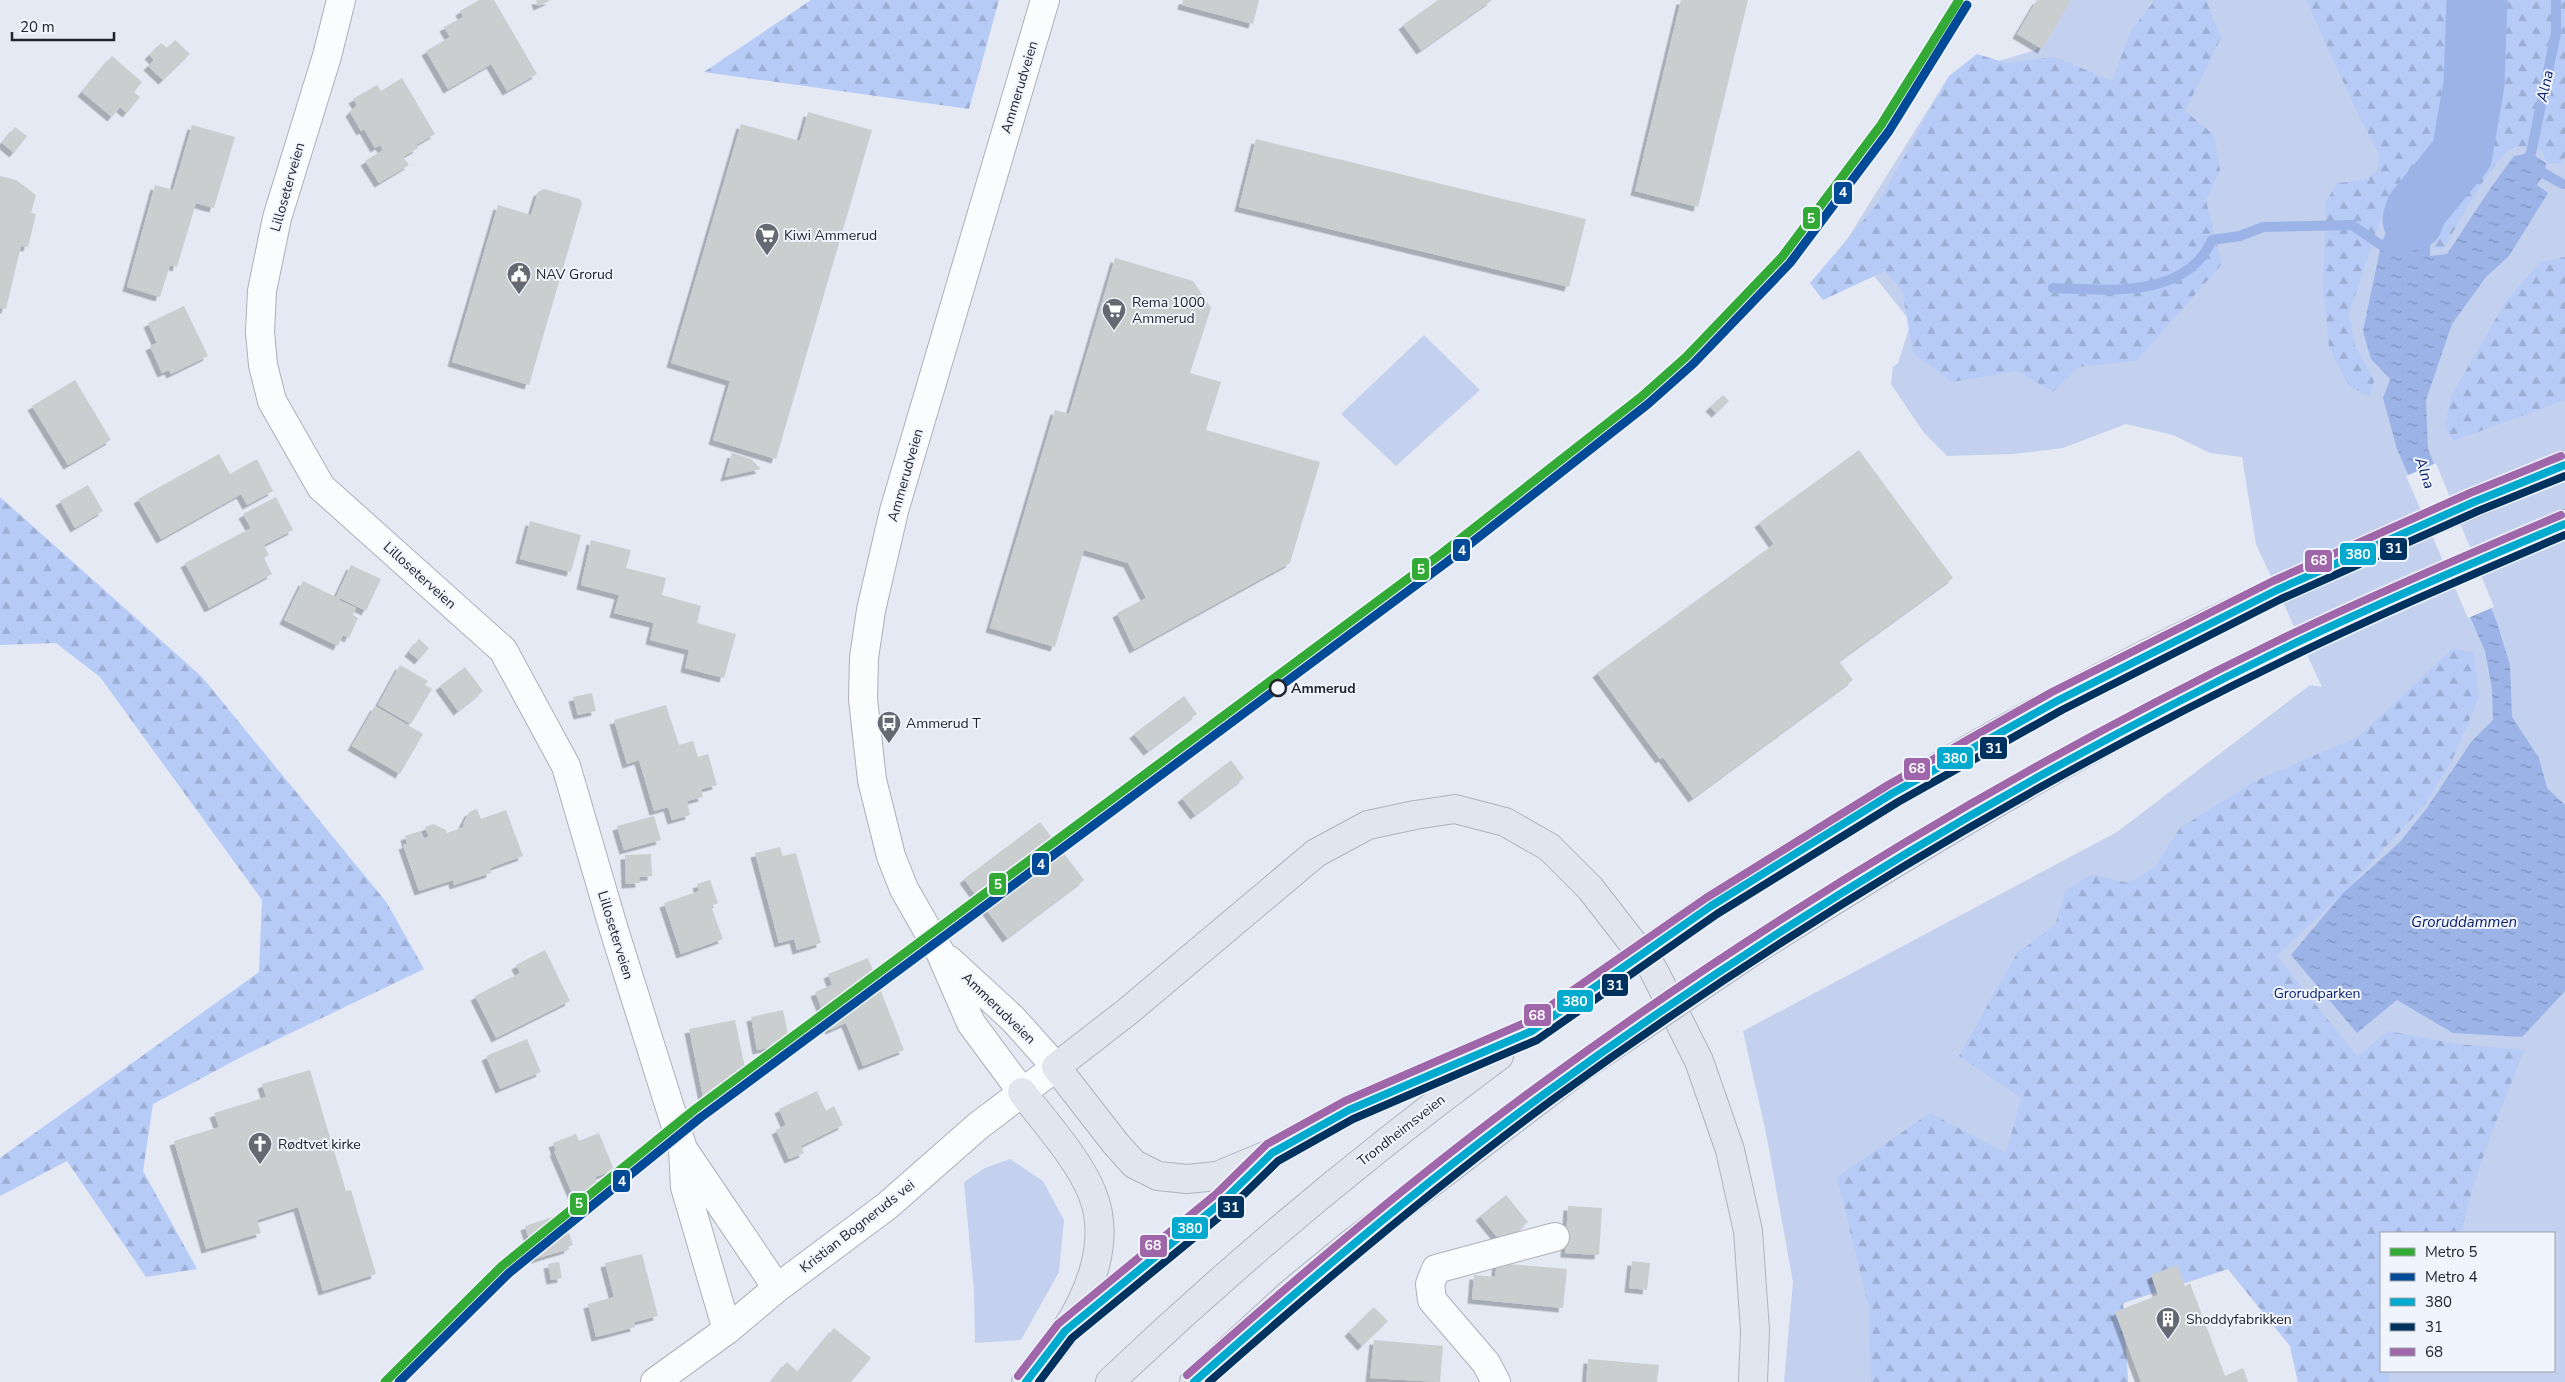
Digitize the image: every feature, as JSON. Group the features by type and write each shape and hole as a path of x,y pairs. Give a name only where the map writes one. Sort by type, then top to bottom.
{"highway":[{"name":"Trondheimsveien","path":"1110,1382 1220,1280 1368,1154 1532,1031 1711,906 1973,747 2152,652 2278,590 2474,502 2565,465"},
{"path":"1194,1382 1292,1292 1347,1246 1586,1064 1747,955 1859,884 2005,797 2194,693 2301,641 2565,524"},
{"path":"1532,1031 1420,1077 1349,1110 1272,1153 1235,1169 1217,1176 1187,1180 1158,1176 1134,1164 1116,1144 1056,1066 1127,1012 1316,853 1368,825 1415,814 1455,809 1505,822 1549,847 1590,888 1653,969 1699,1061 1730,1150 1748,1231 1754,1330 1753,1382"},
{"path":"1022,1092 1082,1172 1093,1193 1099,1238 1096,1265 1083,1298 1065,1331 1026,1382"}],"street":[{"name":"Lilloseterveien","path":"341,0 327,56 277,218 262,292 260,332 263,365 272,401 321,487 503,650 566,766 614,930 683,1149 685,1187 727,1330"},
{"name":"Ammerudveien","path":"1022,1092 971,1023 940,952 904,890 882,821 866,739 863,699 864,658 879,572 894,511 1045,0"},
{"name":"Ammerudveien","path":"940,952 1013,1019 1056,1066"},
{"name":"Kristian Bogneruds vei","path":"655,1382 727,1330 777,1288 887,1206 978,1126 1056,1066"},
{"name":"Lilloseterveien","path":"683,1149 777,1288"},
{"path":"1496,1382 1486,1363 1432,1300 1430,1284 1436,1269 1555,1237"}],"green space":[{"path":"811,0 999,0 969,109 704,72"},
{"name":"Grorudparken","path":"2065,0 2565,0 2565,1382 2298,1382 2290,1346 2228,1269 2123,1303 2128,1382 1784,1382 1793,1282 1766,1133 1743,1031 2117,832 2310,685 2322,687 2256,544 2242,457 2210,453 2173,435 2126,424 2063,448 2012,454 1947,456 1924,433 1891,384 1893,367 1898,363 1911,322 1846,241 1949,76 2036,50"},
{"path":"2155,0 2206,0 2221,38 2185,111 2214,135 2220,170 2206,200 2222,264 2136,361 2079,367 2053,392 2017,371 1952,382 1913,353 1902,290 1885,271 1823,300 1810,283 1879,202 1949,76 1977,54 2006,63 2055,57 2112,81 2131,31"},
{"path":"2306,0 2565,0 2565,157 2561,164 2546,162 2541,149 2522,146 2511,149 2494,166 2444,248 2434,249 2438,218 2475,149 2450,149 2415,171 2383,212 2349,313 2355,346 2374,380 2370,397 2349,386 2329,347 2323,288 2326,202 2337,183 2364,180 2377,171 2379,154 2357,112"},
{"path":"2565,257 2565,400 2453,441 2445,426 2451,396 2506,301 2540,262"},
{"path":"1424,335 1480,390 1396,466 1341,414"},
{"path":"0,497 202,677 387,903 424,969 247,1054 153,1104 143,1171 197,1269 146,1277 67,1161 0,1196 0,1158 259,972 262,900 100,677 56,643 0,645"},
{"path":"2453,648 2474,653 2479,697 2452,760 2426,803 2346,890 2277,956 2357,1056 2388,1031 2457,1044 2524,1050 2480,1165 2462,1232 2380,1232 2380,1372 2389,1372 2389,1382 2298,1382 2290,1346 2228,1269 2123,1303 2128,1382 1871,1382 1869,1309 1837,1177 1930,1113 2006,1153 2021,1098 1959,1056 2017,953 2055,925 2066,890 2092,874 2128,883 2155,867 2180,828 2253,782 2359,736"},
{"path":"1010,1159 1043,1181 1064,1220 1059,1272 1021,1340 975,1343 974,1291 964,1182 985,1168"}],"water":[{"name":"Groruddammen","path":"2531,153 2546,163 2545,173 2537,185 2548,193 2509,256 2486,277 2452,324 2426,400 2428,449 2497,623 2510,665 2512,717 2539,758 2547,788 2565,805 2565,991 2522,1037 2453,1033 2397,1000 2357,1033 2291,955 2343,893 2399,843 2427,808 2471,742 2493,720 2492,689 2485,651 2397,449 2383,398 2390,379 2371,359 2363,331 2381,245 2393,214 2423,177 2462,154 2431,218 2430,256 2447,254 2514,156"}],"pier":[{"path":"2436,463 2494,607 2468,618 2406,476"}],"building":[{"path":"479,0 494,0 537,74 507,91 491,64 448,89 426,51 450,37 444,27 463,17 460,11"},
{"path":"536,0 551,0 538,6"},
{"path":"1183,0 1259,0 1253,24 1182,5"},
{"path":"1438,0 1492,0 1421,50 1403,25"},
{"path":"1681,0 1748,0 1698,207 1635,191"},
{"path":"2037,0 2071,0 2042,49 2017,34"},
{"path":"175,40 190,54 163,80 148,66 154,60 149,55 161,43 167,48"},
{"path":"112,56 142,82 134,92 140,97 127,113 120,107 112,117 82,92"},
{"path":"402,78 435,134 416,145 418,148 403,157 409,165 379,183 365,161 383,150 380,145 375,148 364,129 361,131 350,112 357,105 353,99 377,85 381,91"},
{"path":"808,112 872,130 776,459 713,440 730,381 671,363 741,124 800,141"},
{"path":"192,125 235,137 214,208 196,203 177,267 170,265 160,297 127,287 155,185 173,190"},
{"path":"15,127 27,136 14,153 2,143"},
{"path":"1256,139 1586,219 1569,287 1239,207"},
{"path":"0,176 16,180 36,195 31,213 36,214 28,247 21,246 6,309 0,308"},
{"path":"544,189 580,199 582,203 529,385 452,362 498,205 531,215 538,192"},
{"path":"1115,258 1193,281 1211,308 1190,373 1221,382 1206,430 1320,462 1290,563 1134,649 1117,613 1146,598 1128,563 1084,550 1055,647 990,628 1055,410 1069,414"},
{"path":"184,306 208,356 171,374 169,370 162,373 150,346 157,343 148,323"},
{"path":"75,380 111,440 68,465 32,406"},
{"path":"1723,395 1729,401 1716,413 1710,407"},
{"path":"1859,450 1953,578 1839,661 1853,680 1693,798 1663,757 1660,759 1597,673 1774,544 1759,523"},
{"path":"732,453 751,459 761,469 725,477"},
{"path":"219,454 230,474 257,459 273,491 247,505 241,494 161,539 138,499"},
{"path":"88,485 103,511 75,528 60,501"},
{"path":"276,497 293,530 264,545 269,555 264,558 272,574 209,608 185,563 251,528 243,514"},
{"path":"530,521 581,535 571,572 520,559"},
{"path":"591,540 631,550 626,568 666,578 662,595 701,606 697,623 736,634 724,678 685,668 689,650 650,640 654,623 614,613 619,595 581,585"},
{"path":"351,565 381,579 366,611 340,598 339,600 356,608 353,615 358,618 349,638 343,635 338,646 284,620 303,581 336,597"},
{"path":"419,639 429,648 419,660 409,652"},
{"path":"400,665 428,681 425,685 432,689 411,724 378,705"},
{"path":"465,667 483,691 458,711 440,686"},
{"path":"592,693 596,711 578,715 573,697"},
{"path":"1184,696 1197,714 1148,751 1134,734"},
{"path":"666,705 679,745 693,741 698,757 708,754 717,785 701,789 703,797 687,801 690,815 672,820 668,807 654,811 639,760 627,764 614,720"},
{"path":"375,706 423,734 400,774 352,746"},
{"path":"1231,760 1244,778 1195,815 1182,798"},
{"path":"477,809 481,819 506,810 523,856 490,868 491,873 454,885 453,880 419,891 403,845 407,844 405,836 420,831 423,839 429,836 425,827 433,824 446,830 447,833 464,827 463,824 469,812"},
{"path":"654,816 661,840 624,850 617,826"},
{"path":"1040,822 1084,880 1007,938 964,879"},
{"path":"780,847 783,856 796,853 821,943 797,950 794,939 779,943 755,853"},
{"path":"651,854 652,876 639,877 640,883 626,884 625,855"},
{"path":"710,880 718,903 711,906 723,939 681,954 664,903 699,891 697,884"},
{"path":"545,950 570,1001 496,1038 475,996 520,973 516,965"},
{"path":"868,958 904,1050 863,1066 846,1023 830,1030 815,992 832,985 828,974"},
{"path":"783,1010 790,1043 757,1050 751,1017"},
{"path":"735,1020 749,1087 703,1097 689,1029"},
{"path":"527,1039 541,1072 500,1089 486,1056"},
{"name":"Rødtvet kirke","path":"310,1070 346,1191 351,1190 376,1274 323,1291 298,1207 257,1220 261,1233 206,1249 174,1141 219,1127 214,1113 266,1097 262,1084"},
{"path":"817,1091 826,1111 834,1106 843,1125 801,1146 804,1153 789,1159 776,1130 786,1125 779,1109"},
{"path":"599,1133 614,1170 595,1177 600,1190 575,1200 554,1151 556,1151 553,1143 576,1134 579,1141"},
{"path":"1506,1195 1528,1222 1502,1243 1480,1216"},
{"path":"1568,1206 1602,1208 1599,1255 1565,1253"},
{"path":"559,1215 564,1235 569,1233 573,1245 568,1247 569,1249 535,1259 525,1226"},
{"path":"642,1254 658,1316 634,1322 635,1327 596,1337 588,1304 614,1297 605,1263"},
{"path":"1632,1261 1650,1263 1647,1290 1629,1288"},
{"path":"559,1262 562,1278 551,1280 548,1264"},
{"path":"1497,1263 1567,1269 1563,1308 1472,1299 1474,1275 1495,1277"},
{"name":"Shoddyfabrikken","path":"2177,1265 2185,1286 2190,1283 2225,1376 2243,1368 2248,1382 2141,1382 2115,1312 2158,1295 2151,1275"},
{"path":"1374,1307 1388,1321 1362,1346 1349,1332"},
{"path":"834,1328 871,1358 851,1382 771,1382 787,1362 798,1372"},
{"path":"1374,1340 1443,1346 1440,1382 1370,1378"},
{"path":"1588,1359 1659,1365 1657,1382 1586,1382"}],"waterway":[{"name":"Alna","path":"2413,220 2416,210 2462,154 2474,84 2477,0"},
{"name":"Alna","path":"2523,164 2531,153 2556,33 2556,0"},
{"path":"2534,168 2563,184"},
{"path":"2053,288 2120,289 2143,287 2165,282 2184,273 2200,259 2212,240 2240,236 2263,227 2352,225 2381,245 2393,250"}],"metro line":[{"name":"5","path":"385,1382 502,1266 694,1110 1441,554 1641,397 1686,357 1782,257 1881,125 1959,0"},
{"name":"4","path":"399,1382 509,1273 700,1118 1447,562 1648,404 1693,364 1790,263 1889,131 1967,5"}],"transit line":[{"name":"68","path":"1018,1376 1058,1324 1216,1194 1267,1144 1345,1101 1527,1022 1706,898 1888,785 2052,692 2273,581 2470,493 2561,456"},
{"name":"380","path":"1026,1382 1065,1331 1223,1201 1272,1153 1349,1110 1532,1031 1711,906 1893,793 2057,701 2277,590 2474,502 2565,465"},
{"name":"31","path":"1039,1382 1072,1338 1229,1209 1278,1161 1353,1119 1537,1040 1717,914 1898,802 2062,710 2281,599 2478,511 2565,476"},
{"name":"68","path":"1187,1375 1361,1225 1495,1118 1628,1022 1717,961 1899,846 2086,739 2181,689 2347,608 2561,515"},
{"name":"380","path":"1194,1382 1367,1233 1501,1126 1634,1030 1723,969 1813,911 1997,800 2185,698 2351,617 2565,524"},
{"name":"31","path":"1209,1382 1378,1237 1508,1133 1639,1038 1818,920 2001,809 2189,708 2354,627 2565,535"}],"place":[{"name":"Kiwi Ammerud","path":"767,256"},
{"name":"NAV Grorud","path":"519,295"},
{"name":"Rema 1000 Ammerud","path":"1114,331"},
{"name":"Ammerud","path":"1278,688"},
{"name":"Ammerud T","path":"889,744"},
{"name":"Rødtvet kirke","path":"260,1165"},
{"name":"Shoddyfabrikken","path":"2168,1340"}]}
